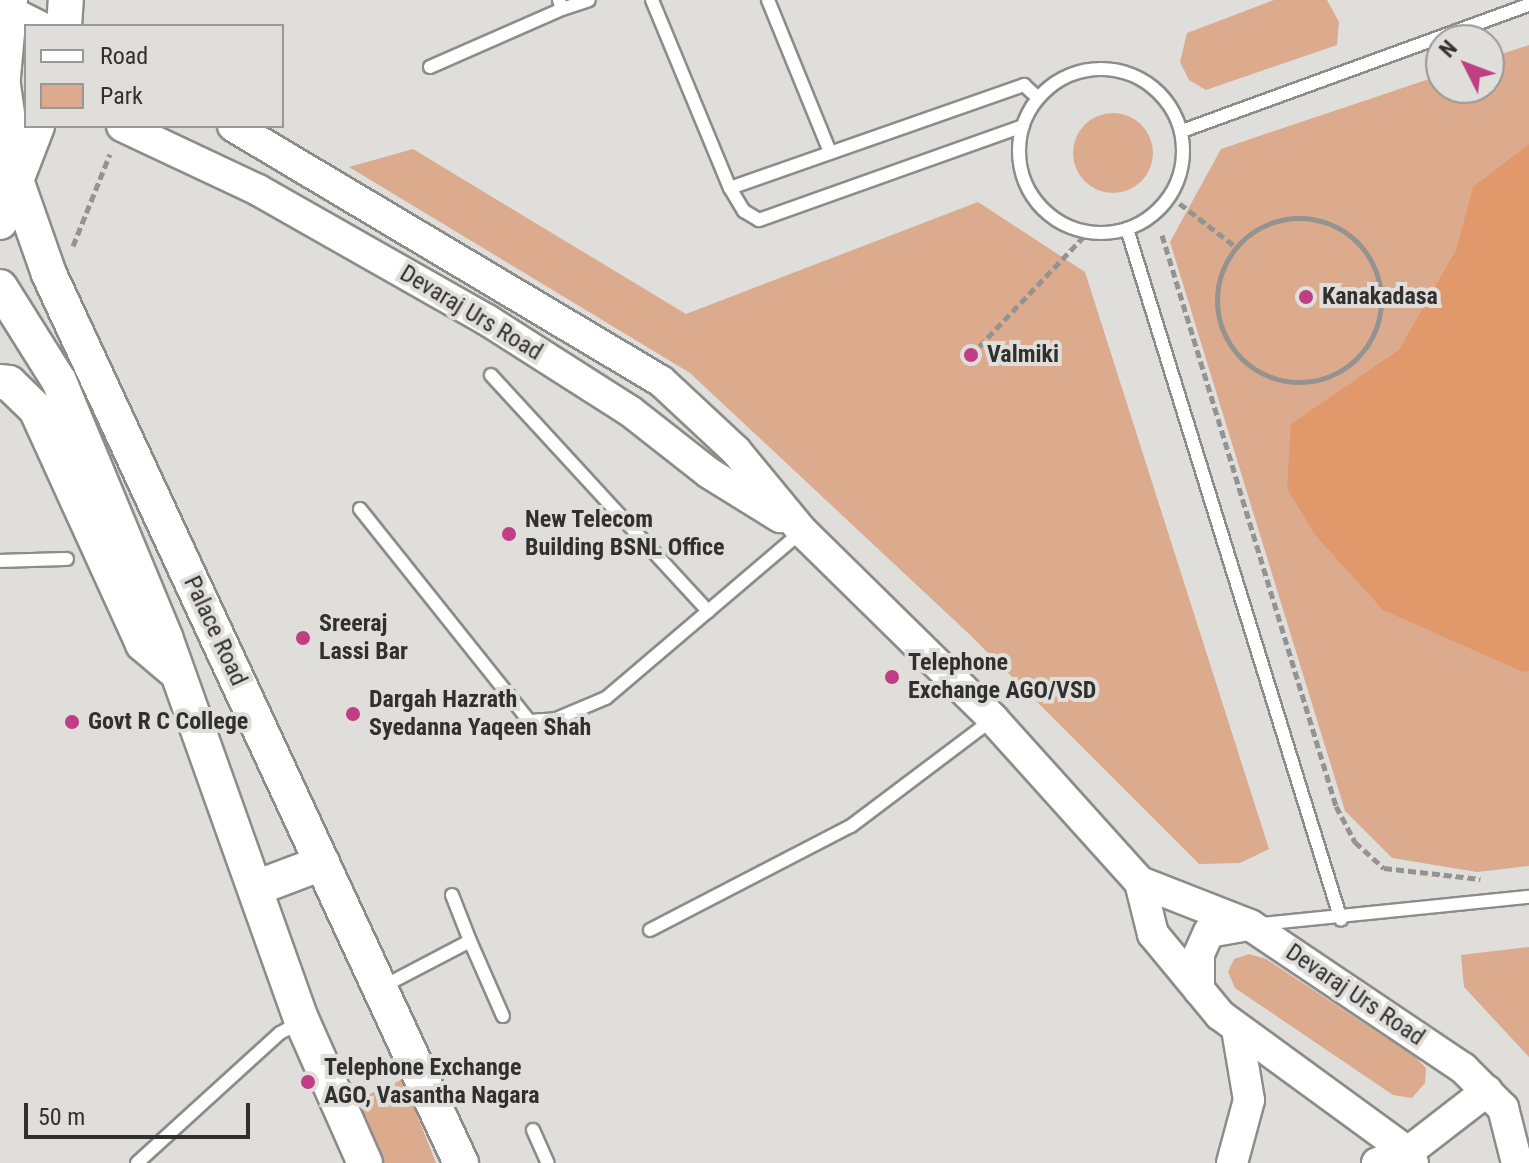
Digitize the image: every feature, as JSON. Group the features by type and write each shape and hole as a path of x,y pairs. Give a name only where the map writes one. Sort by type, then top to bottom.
{"main road":[{"path":"64,24 66,0"},
{"name":"Palace Road","path":"21,13 8,73 17,183 49,274 461,1163"},
{"path":"0,222 36,128"},
{"name":"Palace Road","path":"0,287 59,381 175,671 302,1021 365,1163"},
{"name":"Palace Road","path":"0,382 9,383 36,409 143,644 175,671"},
{"path":"256,888 322,863"}],"street":[{"name":"Devaraj Urs Road","path":"126,128 258,190 487,320 630,411 709,473 802,531"},
{"name":"Devaraj Urs Road","path":"236,128 661,381 736,451 802,531 993,719 1140,882 1250,925 1463,1068 1503,1108 1517,1163"},
{"name":"Devaraj Urs Road","path":"1140,882 1153,934 1199,990 1237,1029 1410,1158"},
{"path":"1199,990 1199,954 1209,932 1226,925 1250,925"},
{"path":"1232,1163 1249,1100 1237,1029"},
{"path":"1377,1163 1410,1158 1487,1091"}],"lane":[{"path":"430,67 561,4 589,0"},
{"path":"653,0 730,188 744,211 759,220 1023,126"},
{"path":"768,0 830,152"},
{"path":"1182,131 1529,5"},
{"path":"1108,68 1155,87 1172,107 1182,131 1184,156 1170,196 1149,218 1127,229 1088,232 1057,221 1026,185 1019,161 1023,126 1038,98 1057,80 1082,70 1108,68"},
{"path":"730,188 1024,85 1038,98"},
{"path":"1127,229 1341,920"},
{"path":"491,375 708,611"},
{"path":"360,509 529,721 556,719 606,698 802,531"},
{"path":"0,561 67,559"},
{"path":"650,930 851,826 993,719"},
{"path":"452,895 503,1016"},
{"path":"1250,925 1341,920 1529,897"},
{"path":"382,987 470,941"},
{"path":"137,1163 280,1033 302,1021"},
{"path":"533,1130 548,1163"}],"path":[{"path":"72,250 110,154"},
{"path":"1170,196 1236,247"},
{"path":"1297,217 1333,224 1350,234 1373,264 1382,301 1376,329 1361,354 1345,368 1306,382 1285,382 1246,364 1222,330 1217,310 1222,272 1236,247 1259,227 1297,217"},
{"path":"971,355 1088,232"},
{"path":"1162,235 1336,806 1355,842 1384,868 1491,880"}],"green space":[{"path":"1274,0 1327,0 1339,22 1337,45 1206,90 1189,80 1180,62 1187,33"},
{"path":"1529,45 1529,866 1477,872 1392,858 1345,811 1170,242 1221,149 1425,80 1425,104 1505,104 1505,53"},
{"path":"1113,113 1128,116 1141,125 1150,138 1153,153 1150,168 1141,181 1128,190 1113,193 1098,190 1085,181 1076,168 1073,153 1076,138 1085,125 1098,116"},
{"path":"413,149 686,314 978,202 1085,272 1269,849 1240,863 1199,864 968,633 690,373 349,167"},
{"path":"1529,947 1529,1057 1464,987 1461,955"},
{"path":"1249,954 1266,959 1414,1056 1426,1068 1425,1083 1412,1098 1393,1095 1235,988 1228,972 1234,959"},
{"path":"403,1079 436,1163 379,1163 354,1101"}],"shaded area":[{"path":"1529,144 1529,671 1523,672 1383,610 1316,536 1287,489 1291,424 1399,350 1456,250 1473,187"}],"place":[{"name":"Kanakadasa","path":"1306,297"},
{"name":"Valmiki","path":"971,355"},
{"name":"New Telecom Building BSNL Office","path":"509,534"},
{"name":"Sreeraj Lassi Bar","path":"303,638"},
{"name":"Telephone Exchange AGO/VSD","path":"892,677"},
{"name":"Dargah Hazrath Syedanna Yaqeen Shah","path":"353,714"},
{"name":"Govt R C College","path":"72,722"},
{"name":"Telephone Exchange AGO, Vasantha Nagara","path":"308,1082"}]}
